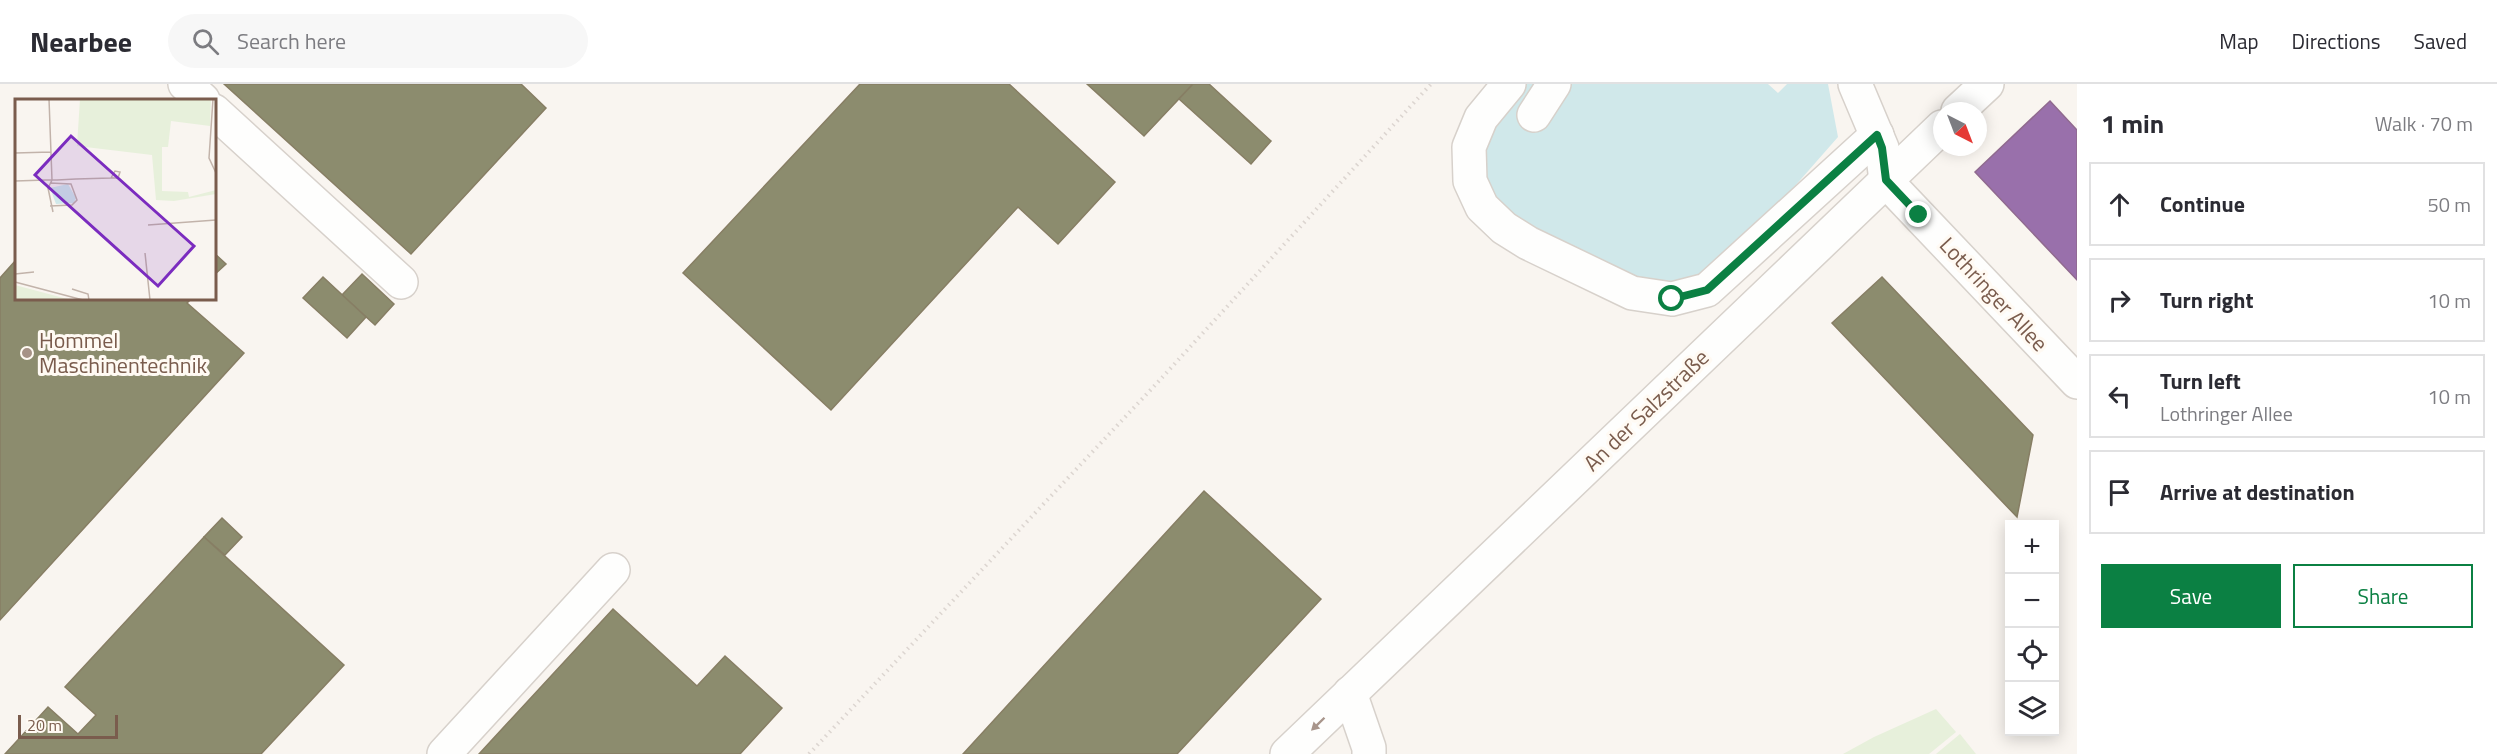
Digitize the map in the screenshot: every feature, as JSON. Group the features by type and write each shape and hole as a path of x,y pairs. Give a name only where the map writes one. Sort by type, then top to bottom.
{"street":[{"path":"185,84 202,99"},
{"path":"1509,84 1481,118 1469,147 1470,181 1482,207 1504,228 1528,243 1632,293 1672,299 1707,290 1877,135"},
{"path":"1533,115 1554,84"},
{"path":"1855,84 1882,148 1886,180"},
{"path":"1968,102 1987,84"},
{"path":"216,113 401,282"},
{"name":"An der Salzstraße","path":"1287,754 1933,136"},
{"name":"Lothringer Allee","path":"1886,180 2077,382"},
{"path":"444,754 613,570"},
{"path":"1350,693 1369,754"}],"path":[{"path":"809,754 1166,373 1431,84"}],"green space":[{"path":"1936,709 1956,732 1929,754 1843,754 1874,737"},
{"path":"1960,734 1976,754 1936,754"}],"water":[{"path":"1526,84 1768,84 1778,93 1787,84 1828,84 1838,137 1773,211 1699,280 1673,284 1643,283 1511,220 1480,177 1489,123"}],"building: Offices":[{"path":"2050,101 2077,130 2077,280 1975,172"}],"building: Industry":[{"path":"224,84 521,84 546,108 411,254"},
{"path":"860,84 1009,84 1115,182 1058,244 1018,207 831,410 683,273"},
{"path":"1087,84 1193,84 1144,136"},
{"path":"1193,84 1209,84 1271,141 1251,164 1179,99"},
{"path":"216,255 226,264 216,273"},
{"path":"15,261 15,300 190,300 187,303 244,353 0,620 0,278"},
{"path":"362,274 394,304 375,325 342,295"},
{"path":"323,277 366,317 347,338 303,298"},
{"path":"1882,277 2033,435 2017,517 1832,323"},
{"path":"1204,491 1321,599 1177,754 963,754"},
{"path":"222,518 242,537 225,555 204,537"},
{"path":"204,537 344,665 261,754 5,754 48,707 78,734 96,715 65,687"},
{"path":"613,609 697,686 725,656 782,708 740,754 479,754"}],"place":[{"name":"Hommel Maschinentechnik","path":"27,353"}],"route":[{"path":"1672,299 1707,290 1877,135 1882,148 1886,180 1919,215"}]}
